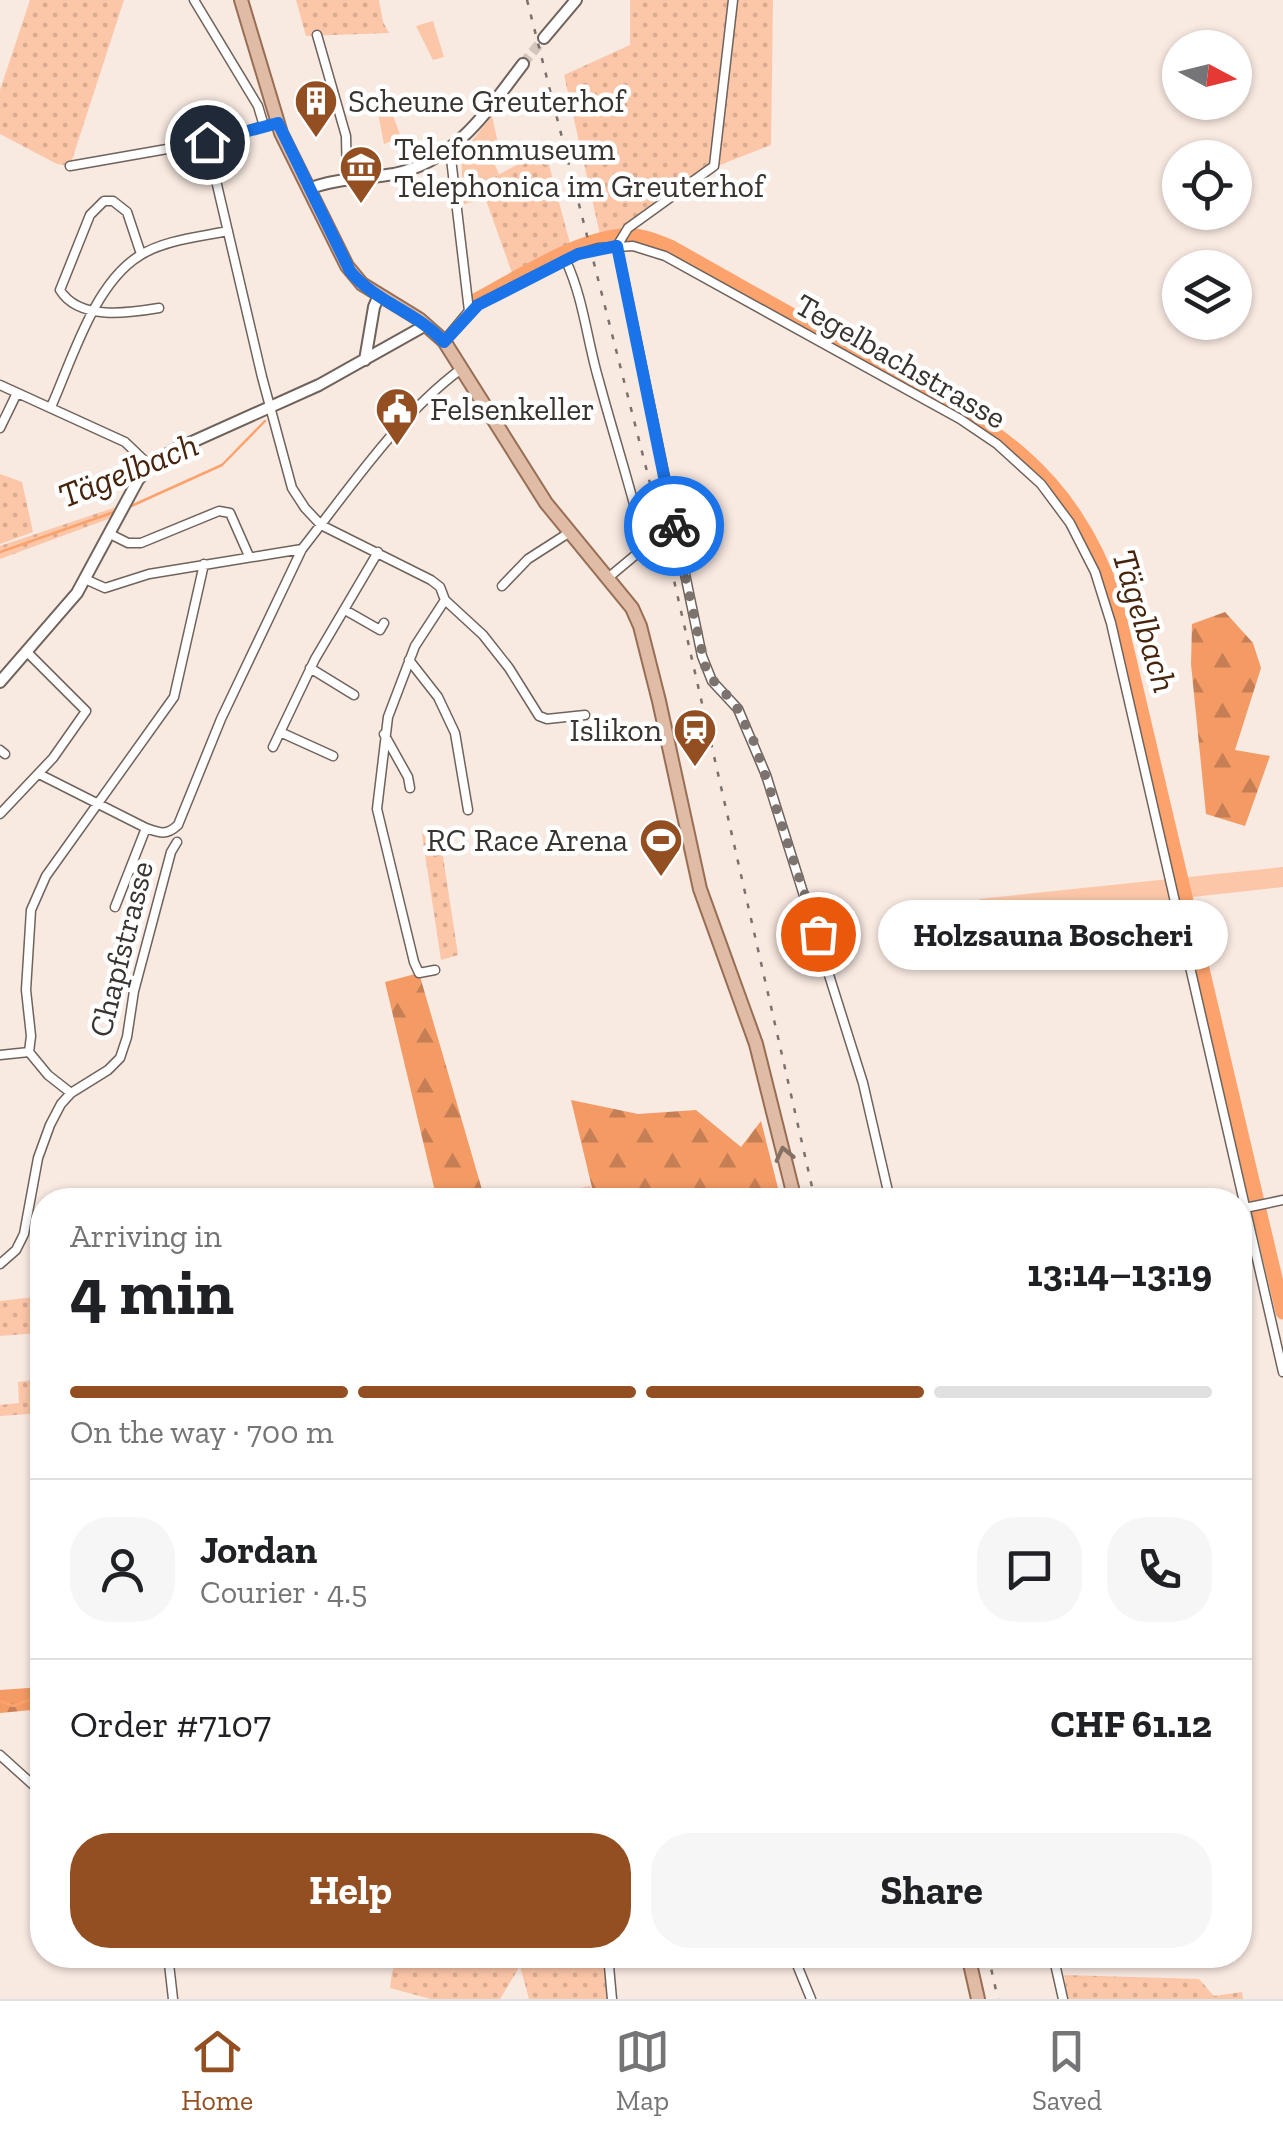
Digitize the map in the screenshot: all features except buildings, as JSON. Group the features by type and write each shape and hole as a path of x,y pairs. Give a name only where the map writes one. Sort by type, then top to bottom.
{"main road":[{"path":"241,0 271,124 347,266 362,284 426,325 444,342 533,484 630,604 640,626 700,890 742,1003 774,1108 792,1188"},
{"path":"971,1968 978,1999"}],"street":[{"path":"70,166 207,142 271,124 194,0"},
{"path":"544,38 576,0"},
{"path":"733,0 714,166 620,240 702,656 712,682 738,709 766,775 858,1064 887,1188"},
{"path":"316,36 346,136 347,179"},
{"path":"308,189 347,179 398,173 428,163 472,130 523,64"},
{"path":"207,142 270,407 292,488 305,508 321,525 432,580 445,600 510,668 539,716 546,720 585,715"},
{"path":"450,150 469,311"},
{"path":"141,254 121,205 113,201 96,206 60,290 64,297 95,310 120,314 158,308"},
{"path":"51,407 106,287 141,254 158,246 228,230"},
{"name":"Tegelbachstrasse","path":"444,342 469,311 566,261 620,240 665,256 960,419 1018,462 1040,484 1070,522 1095,572 1111,623 1241,1188"},
{"path":"566,261 576,284 598,380 645,547 609,577"},
{"path":"366,360 379,295"},
{"path":"0,682 28,653 85,579 150,466 172,451 366,360 426,325"},
{"path":"40,774 146,828 170,833 178,825 221,719 302,550 409,419 462,369"},
{"path":"0,384 126,442 150,466"},
{"path":"0,428 17,392"},
{"path":"110,534 140,543 220,511 230,513 249,556"},
{"path":"502,586 529,558 570,532"},
{"path":"85,579 105,588 204,564 302,550"},
{"path":"273,746 310,668 378,552"},
{"path":"70,1092 48,1075 29,1052 26,990 31,910 46,876 174,698 204,564"},
{"path":"435,970 419,973 377,809 384,734 410,660 445,600"},
{"path":"345,610 380,630 384,623"},
{"path":"0,814 40,774 86,711 28,653"},
{"path":"410,660 438,696 456,733 468,810"},
{"path":"310,668 354,695"},
{"path":"280,732 332,756"},
{"path":"384,734 410,788"},
{"path":"115,907 146,828"},
{"name":"Chapfstrasse","path":"32,1188 50,1125 70,1092 108,1070 120,1058 138,973 176,842"},
{"path":"0,1055 29,1052"},
{"path":"1252,1207 1283,1200"},
{"name":"Chapfstrasse","path":"0,1264 16,1250 24,1234 30,1201"},
{"name":"Tegelbachstrasse","path":"1252,1235 1283,1372"},
{"path":"0,1755 30,1781"},
{"path":"169,1968 173,1999"},
{"path":"609,1968 612,1999"},
{"path":"798,1968 811,1999"},
{"path":"1056,1968 1063,1999"}],"shaded area":[{"path":"30,0 124,0 70,166 57,164 0,134 0,90"},
{"path":"296,0 379,0 389,33 306,36"},
{"path":"630,0 773,0 771,145 702,172 623,227 618,235 601,239 564,75 630,45"},
{"path":"433,21 444,57 433,60 416,26"},
{"path":"377,108 390,108 401,137 384,144"},
{"path":"492,116 501,157 493,161 499,174 463,192 461,154"},
{"path":"545,150 571,247 512,273 486,200 462,204 462,194"},
{"path":"0,474 22,482 33,532 0,544"},
{"path":"125,504 119,515 0,559 0,546"},
{"path":"439,830 458,955 441,960 422,834"},
{"path":"1283,867 1283,887 981,920 979,899"},
{"path":"30,1297 30,1334 0,1336 0,1301"},
{"path":"30,1380 30,1414 0,1416 0,1405 19,1403 18,1382"},
{"path":"394,1968 519,1968 500,1999 431,1999 390,1988"},
{"path":"521,1968 607,1968 610,1999 529,1999"},
{"path":"1064,1975 1199,1979 1214,1996 1242,1992 1243,1999 1068,1999"}],"green space":[{"path":"1225,612 1253,643 1261,668 1235,750 1270,756 1245,826 1206,814 1191,664 1192,624"},
{"path":"419,973 482,1188 434,1188 385,982"},
{"path":"571,1100 638,1114 696,1110 741,1147 761,1121 778,1188 592,1188"},
{"path":"30,1688 30,1710 0,1713 0,1690"}],"waterway":[{"name":"Tägelbach","path":"475,301 573,249 615,237 654,240 946,402 1015,449 1045,477 1094,549 1114,596 1283,1312"},
{"name":"Tägelbach","path":"129,507 222,465 265,421"},
{"name":"Tägelbach","path":"0,552 117,511"},
{"path":"0,1701 13,1706 30,1700"}],"tunnel":[{"path":"523,64 544,38"}],"railway":[{"path":"527,0 668,554 812,1188"},
{"path":"991,1968 998,1999"}],"way so far":[{"path":"674,526 707,674 735,704 754,742 818,934"}],"place":[{"name":"Scheune Greuterhof","path":"316,139"},
{"name":"Telefonmuseum Telephonica im Greuterhof","path":"361,205"},
{"name":"Felsenkeller","path":"397,447"},
{"name":"Islikon","path":"695,768"},
{"name":"RC Race Arena","path":"661,878"},
{"name":"Holzsauna Boscheri","path":"818,934"}],"route":[{"path":"207,142 278,123 356,279 419,319 444,342 478,305 578,254 617,246 674,526"}]}
